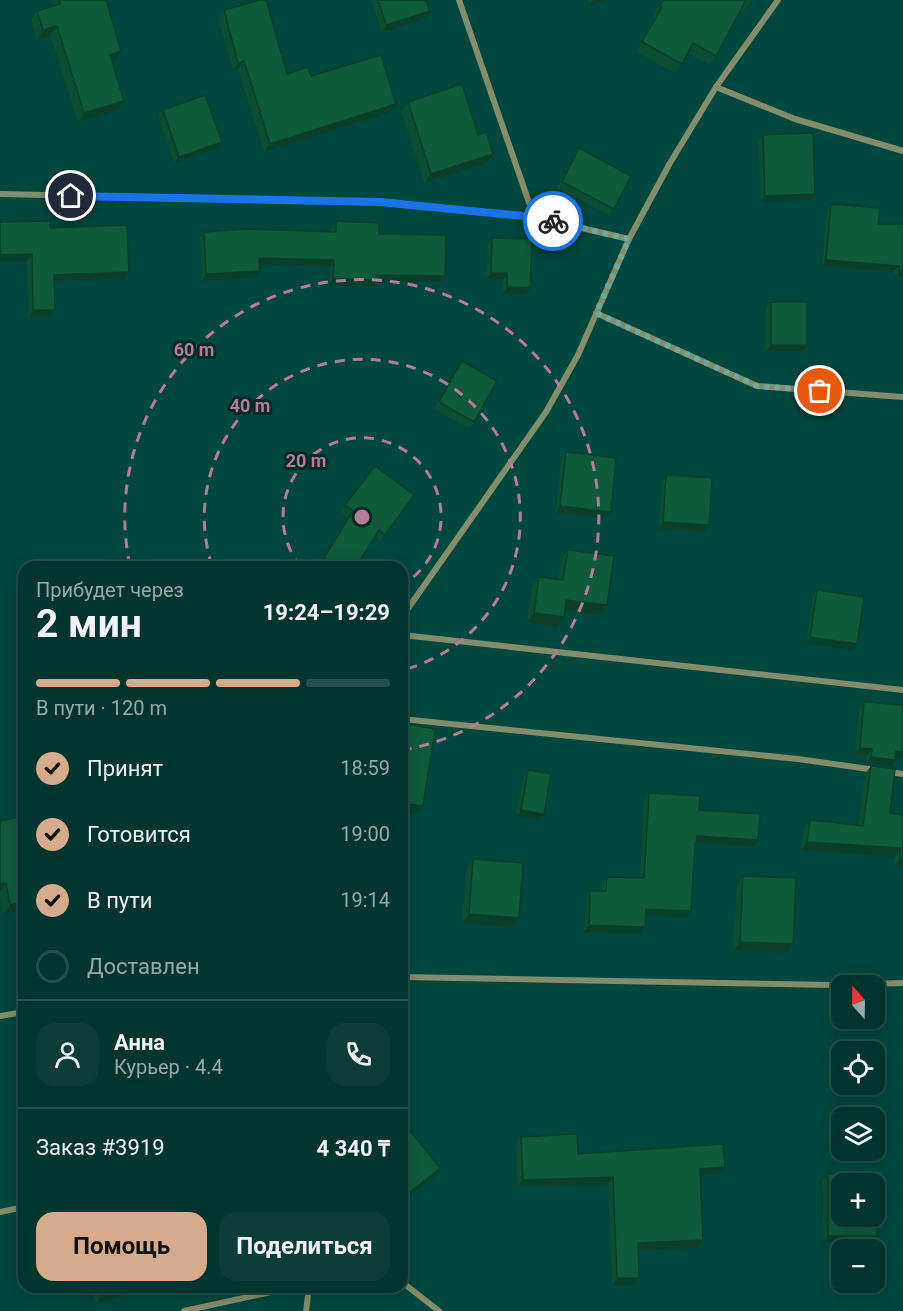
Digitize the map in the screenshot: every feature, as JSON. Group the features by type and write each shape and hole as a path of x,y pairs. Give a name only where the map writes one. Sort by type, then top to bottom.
{"street":[{"path":"459,0 534,217"},
{"path":"408,608 546,412 578,355 629,239 670,163 716,87 777,0"},
{"path":"716,87 795,119 903,151"},
{"path":"0,194 380,202 534,217 629,239"},
{"path":"596,313 757,386 903,397"},
{"path":"408,636 903,690"},
{"path":"408,720 798,759 903,774"},
{"path":"408,977 834,985 903,983"},
{"path":"0,1016 18,1013"},
{"path":"0,1212 18,1208"},
{"path":"408,1287 439,1311"},
{"path":"184,1311 266,1293"},
{"path":"306,1311 308,1293"}],"building":[{"path":"59,0 106,0 121,51 110,55 124,101 84,113 57,26 43,30 37,11 60,4"},
{"path":"266,0 287,74 308,67 311,76 381,55 396,104 270,144 244,61 238,63 224,10"},
{"path":"378,0 426,0 430,11 386,25"},
{"path":"663,0 746,0 716,56 693,43 682,64 642,42 662,7 660,6"},
{"path":"462,84 478,135 486,132 493,154 431,174 408,102"},
{"path":"205,95 222,142 179,157 163,110"},
{"path":"813,133 815,194 765,196 763,135"},
{"path":"579,148 631,176 614,209 562,182"},
{"path":"831,204 880,208 878,224 903,224 903,271 899,271 899,266 826,260"},
{"path":"50,221 50,228 127,225 129,272 54,275 55,310 33,310 32,254 0,255 0,222"},
{"path":"336,221 379,223 379,234 446,235 445,276 377,275 377,280 333,278 334,260 259,258 260,271 206,274 204,232 250,229 336,232"},
{"path":"492,238 532,239 530,288 507,287 507,273 491,273"},
{"path":"771,302 807,302 807,345 771,345"},
{"path":"462,361 497,381 474,422 439,402"},
{"path":"566,452 616,458 611,512 560,506"},
{"path":"375,466 414,495 385,535 379,530 360,561 329,561 324,558 353,511 345,505"},
{"path":"666,475 712,478 709,525 663,522"},
{"path":"568,550 614,556 607,605 566,600 564,617 534,613 539,577 563,580"},
{"path":"817,590 864,597 857,644 810,637"},
{"path":"864,702 903,705 903,752 896,751 895,760 871,757 872,749 860,748"},
{"path":"408,724 435,729 423,806 408,804"},
{"path":"871,766 895,769 890,813 903,815 903,859 900,859 900,848 807,842 810,820 863,826"},
{"path":"528,770 551,774 544,814 521,810"},
{"path":"649,793 700,796 699,810 760,814 758,840 697,836 691,911 646,909 645,927 589,925 590,891 606,891 607,877 644,878"},
{"path":"18,817 18,903 10,905 6,883 0,884 0,821"},
{"path":"473,859 523,863 519,918 469,914"},
{"path":"743,876 796,878 793,944 740,942"},
{"path":"408,1128 440,1168 408,1192"},
{"path":"577,1134 578,1154 723,1144 725,1167 700,1169 703,1240 638,1243 639,1278 617,1278 613,1177 523,1180 521,1137"},
{"path":"828,1174 831,1174 831,1227 877,1227 877,1236 828,1236"}],"way so far":[{"path":"553,221 629,239 596,313 757,386 820,391"}],"route":[{"path":"71,196 380,202 534,217 553,221"}]}
